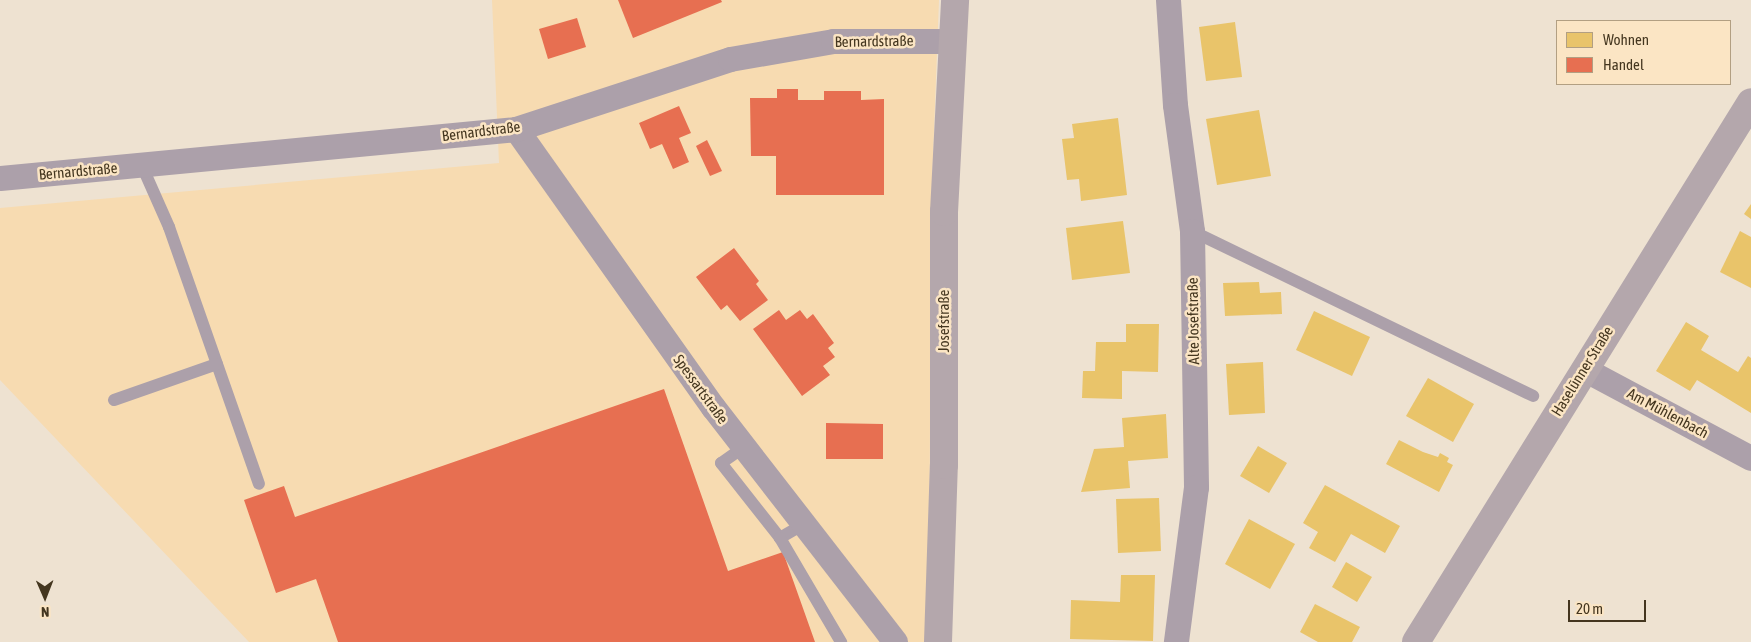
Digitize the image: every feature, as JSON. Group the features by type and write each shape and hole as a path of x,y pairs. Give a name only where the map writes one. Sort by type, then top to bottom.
{"street":[{"name":"Josefstraße","path":"938,642 944,465 944,212 952,41 956,0"},
{"name":"Alte Josefstraße","path":"1168,0 1175,105 1192,231 1196,487 1176,642"},
{"name":"Bernardstraße","path":"0,178 516,129 730,59 833,41 952,41"},
{"name":"Haselünner Straße","path":"1416,642 1751,102"},
{"name":"Spessartstraße","path":"516,129 744,447 895,642"},
{"name":"Am Mühlenbach","path":"1584,369 1751,458"}],"lane":[{"path":"142,166 169,227 259,484"},
{"path":"1192,231 1533,396"},
{"path":"114,400 217,364"},
{"path":"744,447 722,463 780,538 841,642"},
{"path":"780,538 804,524"}],"shaded area":[{"path":"492,0 939,0 931,209 929,642 249,642 0,380 0,208 499,163"}],"building: Wohnen":[{"path":"1235,22 1242,77 1206,81 1199,27"},
{"path":"1259,110 1271,176 1217,185 1206,119"},
{"path":"1118,118 1127,195 1081,201 1079,179 1067,180 1062,139 1074,138 1072,124"},
{"path":"1751,204 1751,219 1744,214"},
{"path":"1123,221 1130,273 1072,280 1066,228"},
{"path":"1740,231 1751,237 1751,288 1720,272"},
{"path":"1259,282 1260,293 1281,292 1282,314 1225,316 1223,283"},
{"path":"1314,311 1370,337 1352,376 1296,350"},
{"path":"1686,322 1709,336 1701,350 1738,372 1748,356 1751,358 1751,413 1697,380 1690,391 1656,371"},
{"path":"1126,324 1159,324 1158,372 1122,371 1122,399 1082,398 1083,371 1095,371 1096,342 1126,342"},
{"path":"1263,362 1265,413 1229,415 1226,364"},
{"path":"1428,378 1474,404 1453,442 1406,416"},
{"path":"1166,414 1168,458 1128,461 1130,488 1081,492 1094,449 1124,447 1122,418"},
{"path":"1399,440 1423,452 1438,457 1440,453 1449,458 1447,462 1453,465 1439,492 1386,464"},
{"path":"1258,446 1287,463 1269,493 1240,476"},
{"path":"1325,485 1400,526 1385,553 1351,534 1335,562 1309,548 1318,532 1303,523"},
{"path":"1159,498 1161,551 1118,553 1116,499"},
{"path":"1249,519 1295,544 1270,589 1225,564"},
{"path":"1346,562 1372,577 1357,602 1332,587"},
{"path":"1121,575 1155,575 1153,641 1070,639 1071,600 1120,602"},
{"path":"1315,604 1360,627 1352,642 1318,642 1300,632"}],"building: Handel":[{"path":"618,0 721,0 722,2 633,38"},
{"path":"577,18 586,47 548,59 539,29"},
{"path":"777,89 798,89 798,100 824,100 824,91 861,91 861,100 884,99 884,195 776,195 776,156 751,156 750,98 777,98"},
{"path":"679,106 691,133 679,138 689,162 673,169 662,144 650,149 639,123"},
{"path":"707,140 722,171 710,176 696,146"},
{"path":"734,248 759,281 756,284 768,300 740,321 727,305 721,310 696,277"},
{"path":"779,310 786,320 800,310 807,319 813,314 834,343 828,348 835,357 823,366 830,375 802,396 753,329"},
{"path":"664,389 728,571 783,552 815,642 338,642 316,579 276,593 244,500 284,486 295,517"},
{"path":"826,423 883,424 883,459 826,459"}]}
